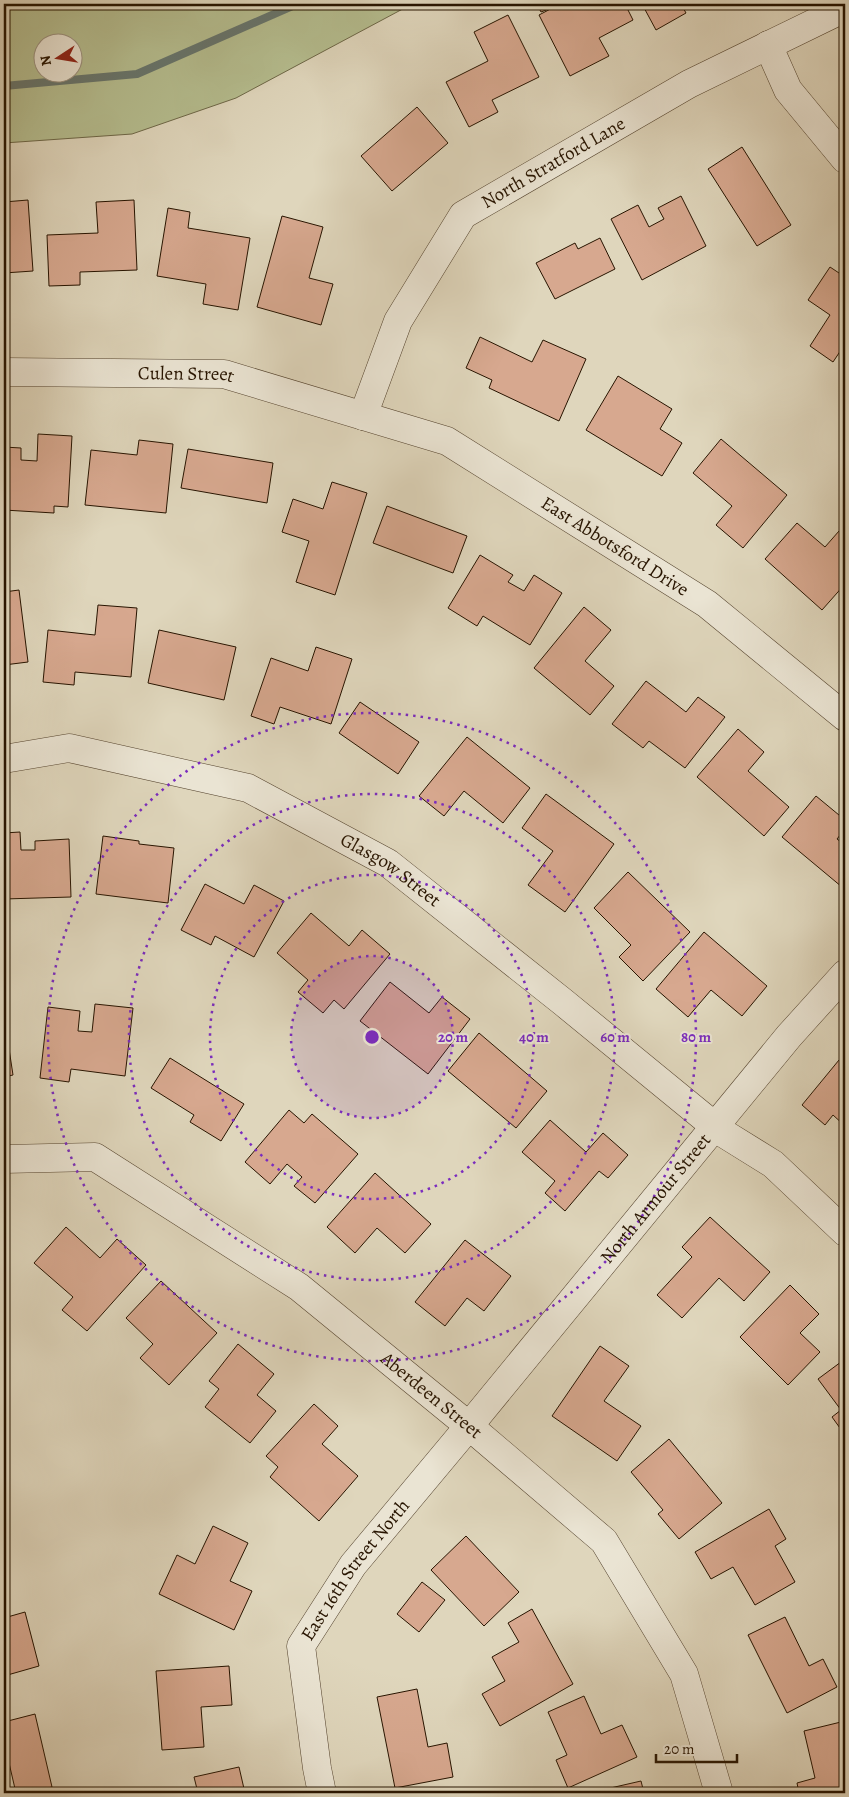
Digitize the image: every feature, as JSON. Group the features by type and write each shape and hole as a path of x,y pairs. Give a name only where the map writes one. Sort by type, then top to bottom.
{"street":[{"name":"North Stratford Lane","path":"363,416 398,321 463,214 690,84 845,8"},
{"path":"768,46 788,90 845,159"},
{"name":"Culen Street","path":"4,372 224,374 363,416"},
{"name":"East Abbotsford Drive","path":"363,416 447,441 707,604 845,717"},
{"name":"Glasgow Street","path":"4,759 69,748 248,788 388,863 715,1127 773,1164 845,1232"},
{"name":"North Armour Street","path":"470,1426 789,1036 845,974"},
{"name":"Aberdeen Street","path":"4,1159 96,1157 299,1287 470,1426 604,1542 684,1674 719,1793"},
{"name":"East 16th Street North","path":"322,1793 301,1646 353,1565 470,1426"}],"green space":[{"path":"4,4 412,4 236,98 132,134 4,143"}],"building":[{"path":"537,4 553,4 554,7 541,12"},
{"path":"560,4 625,4 633,20 599,38 609,56 570,76 539,15"},
{"path":"642,4 681,4 686,13 656,30"},
{"path":"508,15 539,77 492,100 498,112 469,127 446,82 488,61 474,32"},
{"path":"417,107 448,143 392,191 361,156"},
{"path":"742,147 791,225 757,246 708,169"},
{"path":"681,196 706,246 642,280 611,219 638,205 649,227 664,219 658,208"},
{"path":"28,200 33,271 4,273 4,202"},
{"path":"134,200 137,270 80,272 80,285 49,286 47,235 98,233 96,202"},
{"path":"168,208 190,212 188,228 250,238 238,310 203,304 206,284 157,276"},
{"path":"282,216 323,227 309,278 333,284 321,325 257,307"},
{"path":"600,238 615,269 555,299 536,263 575,243 578,249"},
{"path":"830,267 845,277 845,344 833,362 810,346 830,315 808,300"},
{"path":"480,337 532,362 543,340 586,359 559,421 489,388 492,380 466,368"},
{"path":"618,376 672,409 660,429 682,443 662,476 586,430"},
{"path":"38,434 72,436 68,507 54,506 54,513 4,510 4,447 21,448 21,460 37,461"},
{"path":"721,439 787,495 743,548 716,525 732,506 693,473"},
{"path":"139,440 173,444 166,513 85,505 91,450 137,455"},
{"path":"188,449 273,463 267,503 181,488"},
{"path":"332,482 367,493 335,595 296,582 309,541 282,532 293,499 323,509"},
{"path":"387,506 467,536 453,573 373,543"},
{"path":"797,523 825,547 839,531 845,536 845,584 822,610 765,559"},
{"path":"480,555 513,575 508,582 524,591 534,575 562,593 530,645 483,616 477,626 448,608"},
{"path":"19,590 28,662 4,665 4,592"},
{"path":"98,605 137,608 131,677 75,672 74,685 43,682 48,630 95,635"},
{"path":"584,607 611,630 585,661 614,686 590,715 534,668"},
{"path":"159,630 236,647 224,700 148,683"},
{"path":"316,647 352,659 331,724 280,707 274,724 251,716 271,658 308,671"},
{"path":"646,681 686,712 698,697 725,717 685,768 649,741 643,748 612,724"},
{"path":"360,702 419,742 398,774 339,733"},
{"path":"738,729 764,752 748,771 789,807 764,836 697,777"},
{"path":"467,737 530,788 503,823 464,791 444,816 419,796"},
{"path":"546,794 614,844 565,912 528,885 553,851 522,828"},
{"path":"816,796 845,820 845,829 837,839 845,845 845,883 842,887 782,837"},
{"path":"20,832 21,850 35,850 35,841 69,839 71,897 4,899 4,833"},
{"path":"103,836 139,841 139,844 174,848 168,903 96,894"},
{"path":"628,872 690,932 643,981 619,957 631,945 594,908"},
{"path":"205,884 244,904 254,885 284,901 254,957 215,936 211,945 181,930"},
{"path":"311,913 349,946 362,930 390,954 344,1009 334,1000 323,1013 298,992 308,980 277,953"},
{"path":"704,932 767,986 742,1016 711,990 688,1017 656,989"},
{"path":"390,982 429,1013 442,997 470,1019 428,1074 360,1021"},
{"path":"95,1004 133,1008 125,1076 71,1069 69,1082 40,1078 48,1007 80,1011 78,1031 92,1032"},
{"path":"6,1029 13,1075 4,1077 4,1030"},
{"path":"479,1033 547,1091 516,1128 448,1071"},
{"path":"170,1058 244,1104 221,1141 190,1122 194,1115 151,1088"},
{"path":"839,1060 845,1065 845,1126 833,1115 825,1125 802,1105"},
{"path":"289,1110 304,1123 312,1114 358,1154 315,1203 294,1186 302,1177 287,1164 270,1184 245,1162"},
{"path":"550,1120 586,1152 603,1133 628,1155 608,1178 599,1171 565,1211 545,1193 555,1181 522,1152"},
{"path":"375,1173 431,1224 405,1253 377,1228 355,1253 327,1227"},
{"path":"710,1217 770,1272 744,1301 719,1278 682,1318 657,1295 692,1257 682,1247"},
{"path":"66,1227 100,1258 117,1239 146,1265 87,1331 62,1310 73,1297 34,1263"},
{"path":"465,1240 511,1276 484,1311 467,1298 445,1326 415,1302"},
{"path":"161,1281 217,1333 169,1385 140,1358 153,1344 126,1318"},
{"path":"790,1285 819,1314 800,1333 820,1352 788,1385 740,1337"},
{"path":"238,1344 274,1374 257,1395 276,1411 250,1443 205,1407 219,1389 209,1381"},
{"path":"600,1346 629,1366 604,1401 641,1426 617,1461 552,1416"},
{"path":"845,1359 845,1435 832,1417 841,1410 818,1379"},
{"path":"314,1404 338,1426 322,1444 358,1476 319,1521 270,1477 278,1467 266,1456"},
{"path":"669,1439 722,1503 679,1539 658,1514 663,1510 631,1472"},
{"path":"769,1509 786,1539 775,1546 795,1582 755,1605 733,1567 711,1579 695,1552"},
{"path":"213,1526 248,1543 230,1581 252,1591 234,1630 159,1594 177,1555 195,1564"},
{"path":"466,1536 519,1592 484,1626 431,1570"},
{"path":"422,1582 445,1600 419,1632 397,1614"},
{"path":"532,1609 573,1684 500,1726 482,1694 505,1681 492,1657 519,1642 508,1623"},
{"path":"25,1612 39,1666 4,1676 4,1618"},
{"path":"785,1617 809,1666 823,1659 837,1687 787,1713 748,1635"},
{"path":"229,1666 232,1705 201,1707 204,1747 162,1750 156,1671"},
{"path":"417,1689 428,1747 447,1743 453,1777 395,1788 377,1697"},
{"path":"584,1696 601,1734 622,1725 637,1757 568,1788 556,1760 567,1755 548,1712"},
{"path":"35,1714 52,1787 26,1793 16,1793 6,1750 4,1750 4,1722"},
{"path":"845,1721 845,1793 799,1793 797,1783 815,1778 804,1731"},
{"path":"239,1767 245,1793 179,1793 197,1789 194,1777"},
{"path":"641,1781 644,1793 593,1793 593,1792"}],"waterway":[{"path":"4,86 137,74 297,4"}]}
